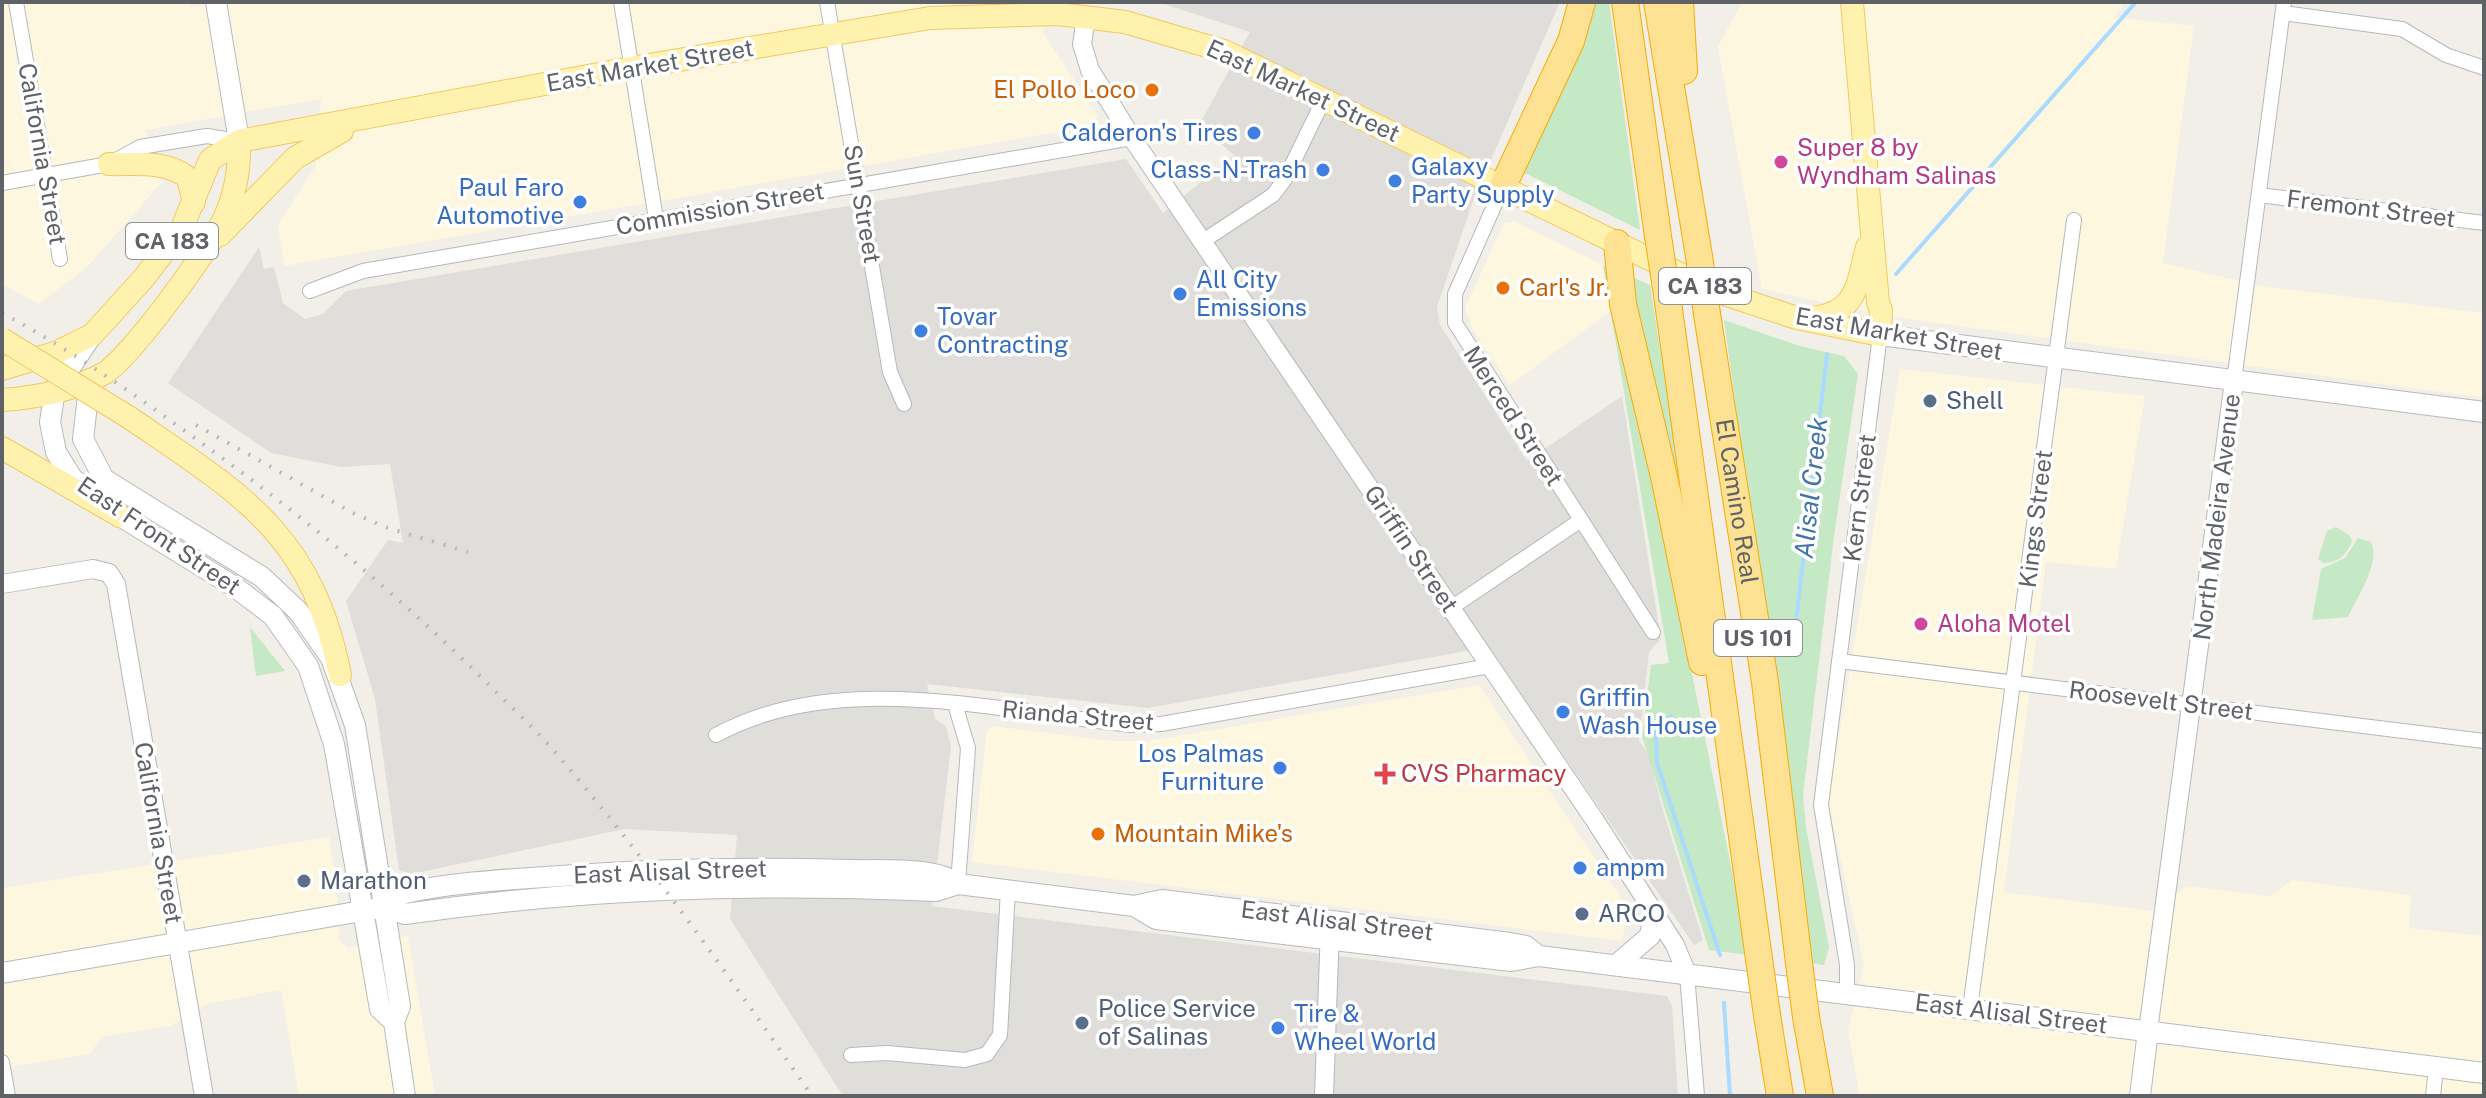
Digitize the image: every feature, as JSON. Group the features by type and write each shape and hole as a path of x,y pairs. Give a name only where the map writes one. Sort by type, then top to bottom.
{"highway":[{"path":"1503,186 1571,41 1582,2"},
{"name":"El Camino Real","path":"1625,2 1780,1096"},
{"name":"El Camino Real","path":"1657,2 1765,682 1806,1017 1820,1096"},
{"path":"1680,2 1690,203"},
{"path":"1617,243 1623,304 1665,481 1719,745 1735,783"}],"main road":[{"path":"205,250 234,192 240,164 216,2"},
{"name":"Kern Street","path":"1852,2 1871,230 1881,310 1880,335"},
{"name":"East Market Street","path":"239,141 631,68 960,14 1088,10 1224,51 1715,291 1797,318 1880,335 2056,360 2484,412"},
{"path":"205,250 295,158 328,137 377,117"},
{"name":"East Front Street","path":"90,379 83,439 93,465 104,479 262,577 318,636 340,675 355,725 385,907 400,1006 394,1022 380,1009 334,744 308,666 273,616 235,587 120,516 62,465 50,422 55,390 92,335 143,279 182,228 210,160 239,141"},
{"path":"109,164 163,165 178,171 190,182 194,202"},
{"path":"1797,318 1830,315 1847,306 1855,293 1871,230"},
{"name":"CA 183","path":"2,400 55,390 104,374 136,340 205,250"},
{"name":"CA 183","path":"2,369 55,353 92,335"},
{"path":"2,339 130,418 237,493 267,522 296,557 327,616 340,675"},
{"path":"2,448 120,516"},
{"name":"East Alisal Street","path":"2,973 385,907 400,894 433,889 625,871 765,868 887,871 949,877 958,884 1134,906 1162,900 1330,930 1510,943 1526,946 1537,955 2484,1073"},
{"path":"1616,965 1650,936 1654,913"},
{"path":"394,1022 405,1096"},
{"path":"2140,1096 2148,1031"}],"street":[{"name":"California Street","path":"16,2 60,259"},
{"path":"621,2 656,219"},
{"name":"Sun Street","path":"827,2 890,372 904,404"},
{"path":"2283,8 2402,29 2446,55 2484,68"},
{"name":"North Madeira Avenue","path":"2148,1031 2283,8"},
{"name":"Griffin Street","path":"1088,10 1082,44 1090,70 1132,138 1490,666 1679,952 1687,974 1697,1096"},
{"path":"1203,241 1273,195 1285,179 1324,99"},
{"name":"East Market Street","path":"2,183 109,164 140,147 207,136 239,141"},
{"name":"Commission Street","path":"310,291 363,271 1132,138"},
{"name":"Merced Street","path":"1503,186 1455,294 1455,323 1653,632"},
{"name":"Fremont Street","path":"2259,195 2484,223"},
{"name":"Kings Street","path":"1970,1009 2074,220"},
{"name":"Kern Street","path":"1847,992 1847,965 1821,805 1880,335"},
{"path":"1451,608 1581,520"},
{"name":"California Street","path":"2,584 93,569 109,573 116,584 204,1096"},
{"name":"Roosevelt Street","path":"1839,661 2484,741"},
{"name":"Rianda Street","path":"716,735 752,716 862,697 955,704 1106,723 1161,724 1490,666"},
{"path":"955,704 968,748 958,884"},
{"path":"851,1055 887,1053 965,1060 987,1054 1000,1035 1008,890"},
{"path":"1324,1096 1330,930"},
{"path":"2,1062 8,1096"},
{"path":"2433,1096 2436,1067"}],"shaded area":[{"path":"2,2 189,2 191,7 216,2 1049,2 1043,33 1098,116 1093,126 284,266 278,225 316,165 321,99 146,130 161,183 88,266 39,304 2,284"},
{"path":"1158,2 1560,2 1473,201 1437,307 1440,325 1527,461 1622,396 1661,639 1649,652 1639,741 1649,754 1661,804 1703,940 1694,945 1489,647 1148,708 927,684 935,719 946,726 951,747 932,906 1667,996 1672,1006 1678,1096 843,1096 730,919 737,835 625,829 411,874 399,870 375,699 346,601 388,540 403,543 390,464 341,467 271,453 168,383 259,247 264,269 274,267 283,303 305,319 323,314 346,291 1126,159 1163,213 1234,155 1199,125 1250,32"},
{"path":"1742,2 2125,2 2114,17 2194,26 2163,263 2261,286 2484,313 2484,398 1887,316 1762,289 1718,47"},
{"path":"1514,221 1603,265 1611,311 1510,385 1472,328 1465,308 1504,223"},
{"path":"1900,369 2145,396 2116,569 2046,562 2004,892 2152,911 2187,886 2270,896 2292,880 2411,895 2409,928 2484,936 2484,1096 1860,1096 1848,1030 1864,965 1828,802"},
{"path":"1479,685 1628,908 1622,941 972,862 987,730 993,726 1112,741 1147,741"},
{"path":"329,837 337,887 339,940 348,948 408,936 435,1096 299,1096 281,990 207,1004 170,1026 101,1037 90,1054 16,1066 2,1076 2,888"}],"green space":[{"path":"1587,2 1609,2 1640,230 1525,173 1523,165"},
{"path":"1603,265 1610,269 1749,955 1709,950 1642,736 1651,665 1669,663"},
{"path":"1632,277 1650,285 1690,541 1630,302"},
{"path":"1724,320 1800,346 1844,356 1858,374 1834,536 1803,795 1806,827 1829,947 1824,965 1812,963"},
{"path":"2336,527 2349,535 2352,541 2341,557 2324,563 2318,559 2327,531"},
{"path":"2358,538 2371,542 2373,560 2367,580 2348,617 2312,620 2321,569 2345,558"},
{"path":"250,627 285,671 256,676"}],"waterway":[{"name":"Alisal Creek","path":"1896,274 2136,2"},
{"name":"Alisal Creek","path":"1796,622 1827,354"},
{"name":"Alisal Creek","path":"1671,716 1656,728 1657,763 1720,955"},
{"name":"Alisal Creek","path":"1724,1003 1730,1096"}],"railway":[{"path":"2,313 89,365 229,463 364,570 429,627 547,743 590,793 656,878 812,1096"},
{"path":"196,425 353,513 385,527 468,552"}],"place":[{"name":"El Pollo Loco","path":"1152,90"},
{"name":"Calderon's Tires","path":"1254,133"},
{"name":"Super 8 by Wyndham Salinas","path":"1781,162"},
{"name":"Class-N-Trash","path":"1323,170"},
{"name":"Galaxy Party Supply","path":"1395,181"},
{"name":"Paul Faro Automotive","path":"580,202"},
{"name":"Carl's Jr.","path":"1503,288"},
{"name":"All City Emissions","path":"1180,294"},
{"name":"Tovar Contracting","path":"921,331"},
{"name":"Shell","path":"1930,401"},
{"name":"Aloha Motel","path":"1921,624"},
{"name":"Griffin Wash House","path":"1563,712"},
{"name":"Los Palmas Furniture","path":"1280,768"},
{"name":"CVS Pharmacy","path":"1385,774"},
{"name":"Mountain Mike's","path":"1098,834"},
{"name":"ampm","path":"1580,868"},
{"name":"Marathon","path":"304,881"},
{"name":"ARCO","path":"1582,914"},
{"name":"Police Service of Salinas","path":"1082,1023"},
{"name":"Tire & Wheel World","path":"1278,1028"}]}
